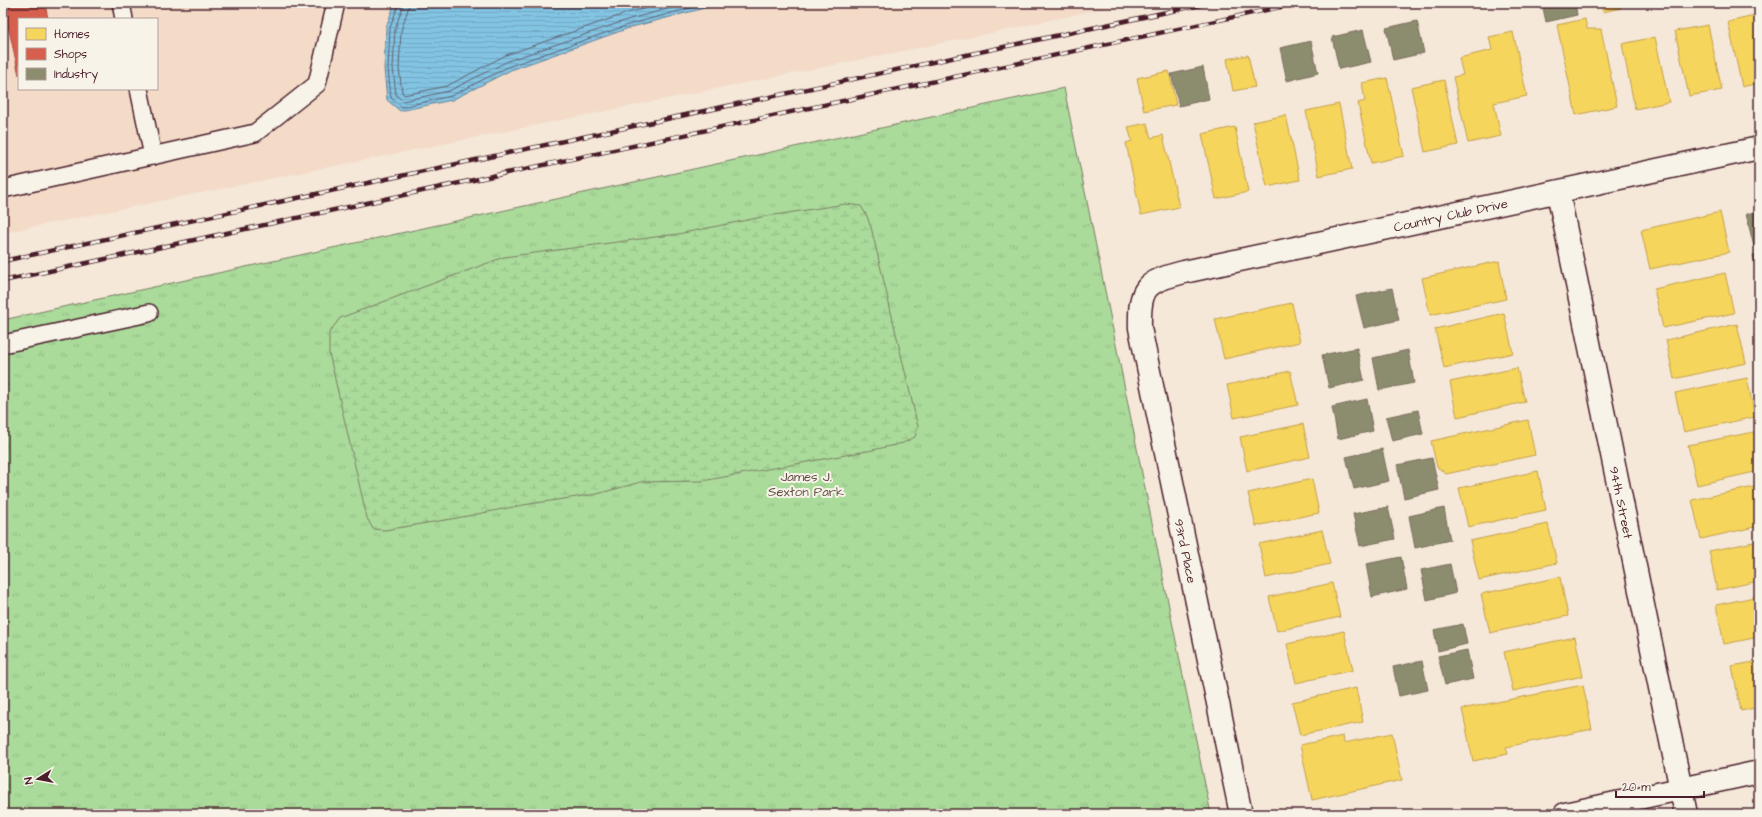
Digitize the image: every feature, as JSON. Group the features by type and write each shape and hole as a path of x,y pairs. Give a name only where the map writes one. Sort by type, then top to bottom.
{"street":[{"name":"Country Club Drive","path":"1145,289 1161,278 1184,272 1759,148"},
{"name":"94th Street","path":"1558,192 1686,814"},
{"name":"93rd Place","path":"1145,289 1139,304 1140,328 1241,814"},
{"path":"1565,814 1759,772"}],"lane":[{"path":"121,3 124,18"},
{"path":"3,190 255,133 317,84 336,3"},
{"path":"139,90 153,156"},
{"path":"3,344 149,313"}],"shaded area":[{"path":"3,3 1127,3 1007,30 3,233"}],"green space":[{"name":"James J. Sexton Park","path":"1064,88 1211,814 3,814 3,320"},
{"path":"845,204 861,206 867,216 872,231 918,427 915,437 903,443 873,450 702,481 641,482 597,494 523,505 385,530 373,529 367,518 329,353 329,333 340,318 504,257 678,234 762,217"}],"water":[{"path":"395,3 724,3 632,27 511,70 452,100 400,111 387,100 384,69 386,27"}],"building: Homes":[{"path":"1601,3 1620,3 1621,8 1603,12"},
{"path":"1759,15 1759,83 1742,87 1728,22"},
{"path":"1585,19 1587,29 1601,29 1617,106 1576,115 1557,25"},
{"path":"1708,25 1722,90 1689,96 1675,31"},
{"path":"1513,32 1527,96 1494,103 1501,136 1468,143 1453,77 1463,75 1459,58 1492,50 1489,37"},
{"path":"1655,37 1669,102 1635,109 1622,44"},
{"path":"1248,55 1255,87 1233,91 1227,59"},
{"path":"1169,71 1176,105 1144,111 1137,78"},
{"path":"1387,78 1404,156 1371,163 1358,103 1365,101 1362,83"},
{"path":"1444,80 1458,145 1425,152 1411,87"},
{"path":"1339,104 1352,169 1319,176 1306,111"},
{"path":"1286,115 1300,180 1267,187 1253,122"},
{"path":"1147,123 1151,138 1163,135 1179,207 1141,215 1126,143 1132,141 1128,127"},
{"path":"1235,127 1248,192 1216,199 1202,134"},
{"path":"1720,212 1729,252 1650,269 1641,230"},
{"path":"1499,261 1506,299 1430,315 1422,278"},
{"path":"1725,273 1734,313 1663,328 1654,289"},
{"path":"1292,303 1300,342 1224,359 1215,319"},
{"path":"1504,313 1513,353 1444,368 1435,329"},
{"path":"1737,324 1746,363 1674,379 1666,340"},
{"path":"1517,368 1525,402 1457,417 1450,382"},
{"path":"1290,371 1298,405 1234,418 1227,385"},
{"path":"1747,378 1755,417 1684,432 1675,393"},
{"path":"1528,420 1535,455 1446,474 1437,467 1431,441"},
{"path":"1303,424 1310,457 1247,471 1240,437"},
{"path":"1759,431 1759,471 1697,485 1688,445"},
{"path":"1538,471 1546,510 1468,527 1459,488"},
{"path":"1312,479 1319,513 1256,526 1248,493"},
{"path":"1759,486 1759,526 1701,539 1692,500"},
{"path":"1548,524 1557,563 1479,580 1470,541"},
{"path":"1322,530 1330,564 1266,578 1259,544"},
{"path":"1759,541 1759,581 1717,590 1709,551"},
{"path":"1560,577 1568,616 1490,633 1481,594"},
{"path":"1332,583 1340,617 1277,631 1269,597"},
{"path":"1759,596 1759,637 1724,644 1716,605"},
{"path":"1344,631 1353,670 1296,683 1287,644"},
{"path":"1575,637 1583,676 1513,691 1504,652"},
{"path":"1759,661 1759,707 1741,711 1732,666"},
{"path":"1583,685 1592,729 1506,747 1508,754 1473,761 1462,709"},
{"path":"1356,688 1363,722 1300,735 1292,702"},
{"path":"1392,733 1402,780 1312,800 1300,745 1343,736 1344,743"}],"building: Shops":[{"path":"3,3 45,3 48,18 18,18 18,70"}],"building: Industry":[{"path":"1542,3 1575,3 1577,15 1546,22"},
{"path":"1417,21 1424,53 1393,60 1386,28"},
{"path":"1363,30 1371,62 1339,69 1332,37"},
{"path":"1311,41 1318,73 1287,81 1280,48"},
{"path":"1203,67 1209,99 1179,106 1171,74"},
{"path":"1759,211 1759,245 1754,247 1746,214"},
{"path":"1759,253 1759,282 1753,255"},
{"path":"1392,288 1399,320 1364,328 1356,296"},
{"path":"1357,348 1364,380 1329,388 1322,355"},
{"path":"1408,350 1414,383 1379,390 1373,358"},
{"path":"1367,399 1373,431 1338,439 1332,407"},
{"path":"1418,410 1423,434 1392,441 1386,417"},
{"path":"1382,449 1389,481 1354,489 1346,457"},
{"path":"1432,458 1439,490 1404,498 1397,465"},
{"path":"1388,507 1395,539 1360,546 1353,514"},
{"path":"1444,508 1450,540 1415,548 1409,516"},
{"path":"1401,557 1407,589 1372,597 1366,564"},
{"path":"1450,564 1456,593 1427,600 1421,570"},
{"path":"1463,624 1467,644 1438,651 1434,630"},
{"path":"1467,650 1473,679 1445,685 1438,656"},
{"path":"1422,661 1428,690 1399,696 1393,667"}],"railway":[{"path":"3,261 1209,3"},
{"path":"3,281 1299,3"}]}
